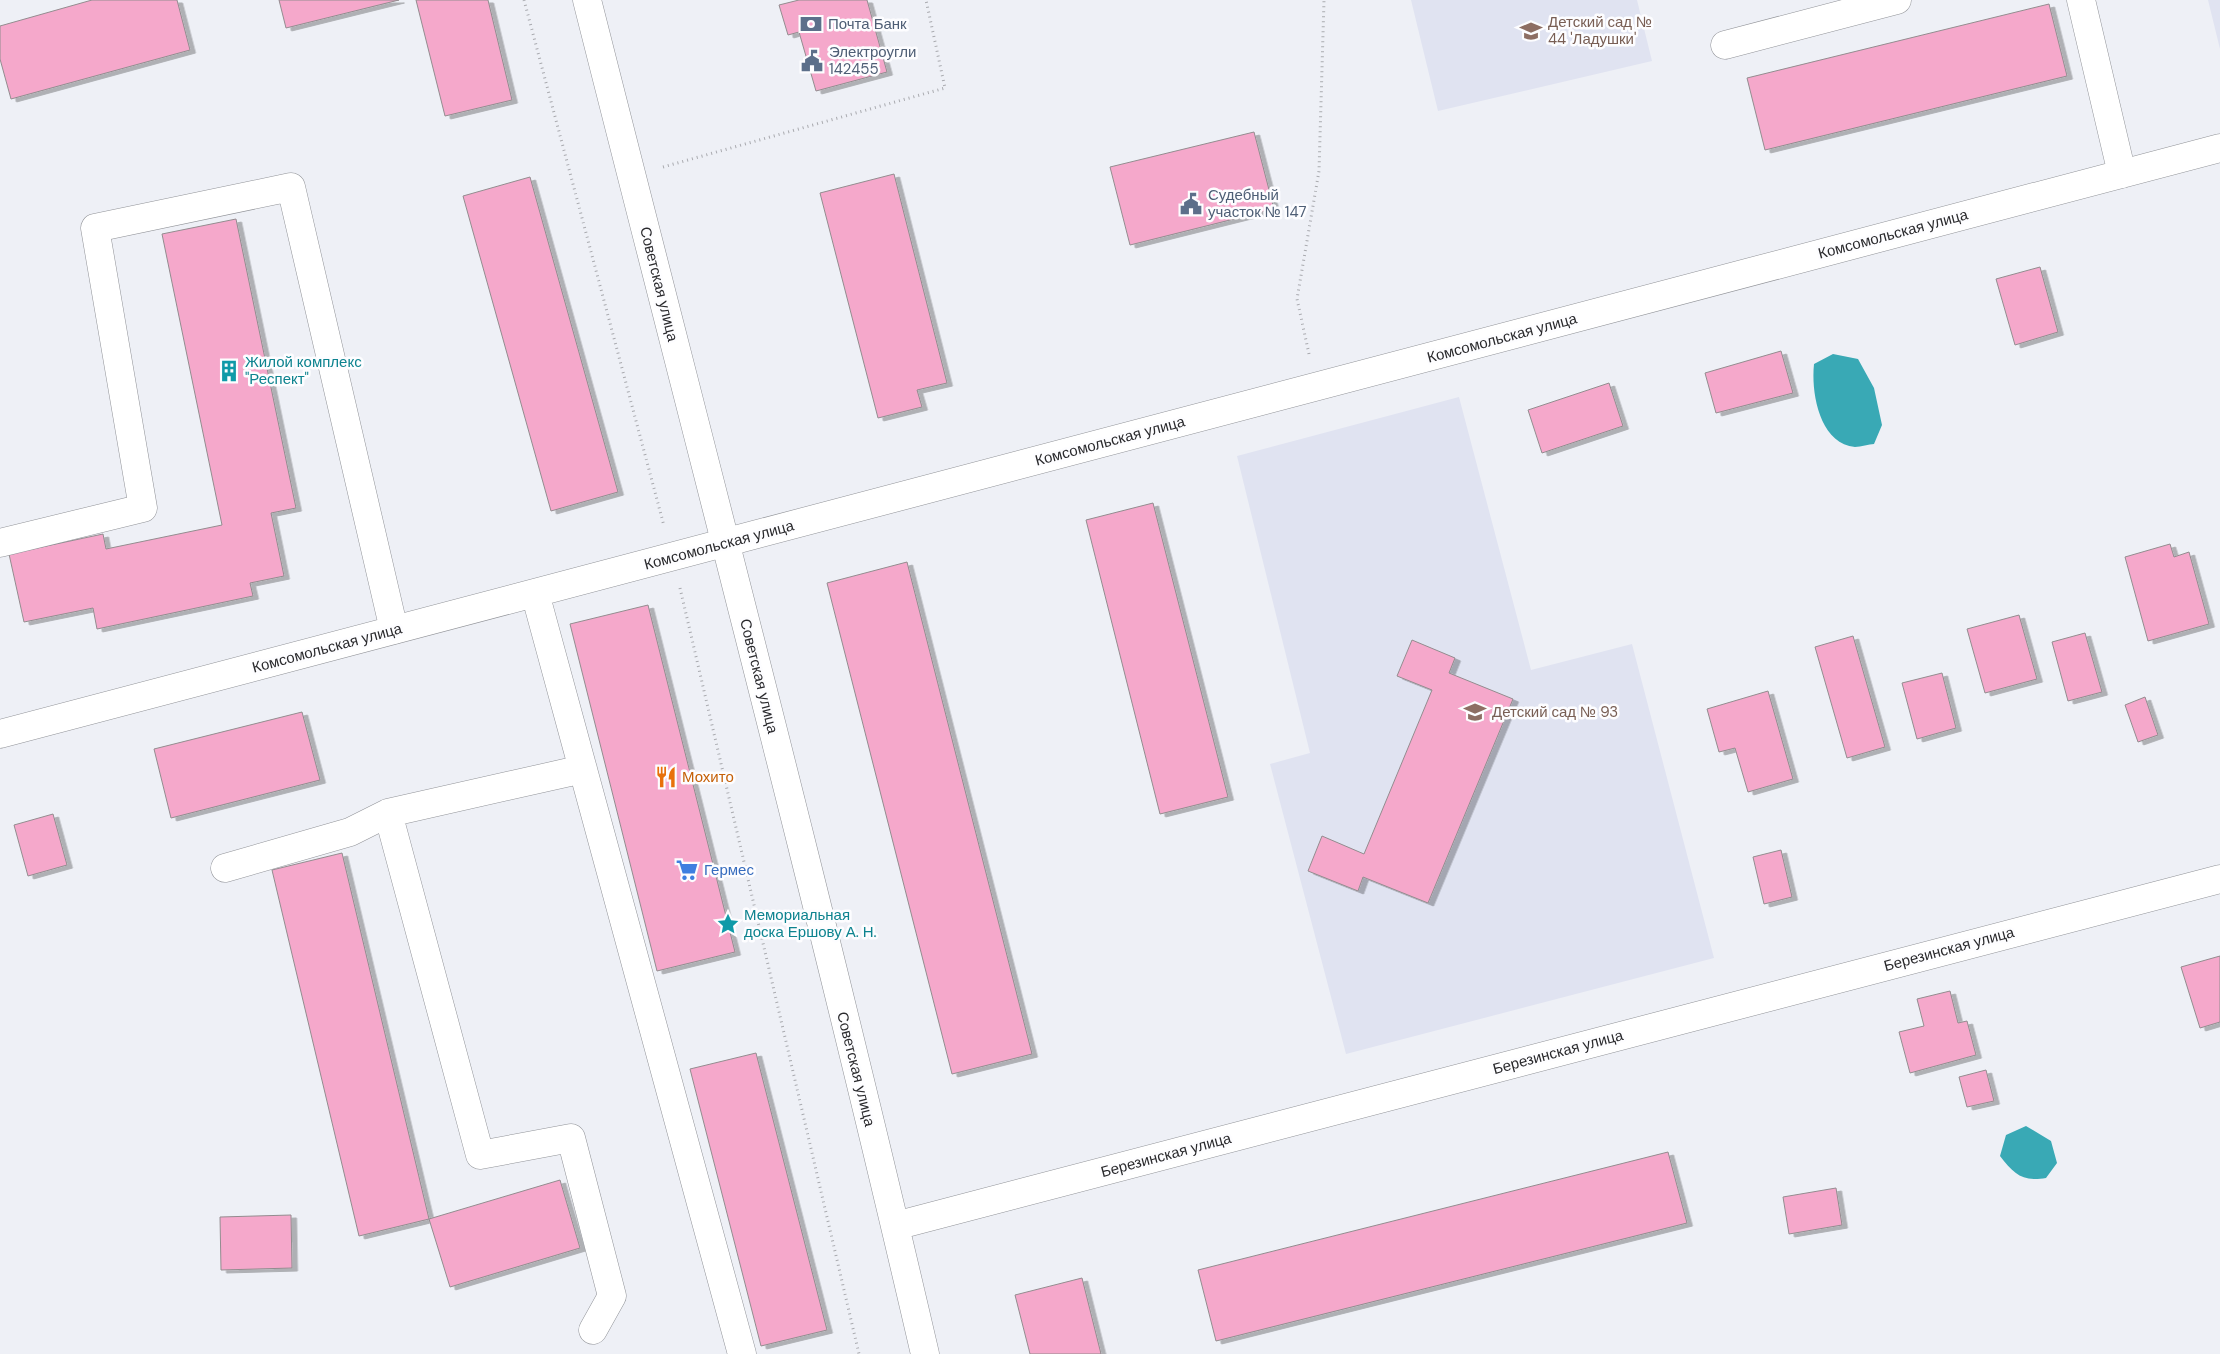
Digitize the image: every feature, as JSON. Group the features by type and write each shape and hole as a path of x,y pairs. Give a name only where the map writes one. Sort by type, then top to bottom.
{"street":[{"name":"Советская улица","path":"587,0 726,542 925,1354"},
{"path":"1725,44 1893,0"},
{"path":"2081,0 2122,174"},
{"name":"Комсомольская улица","path":"0,734 2220,148"},
{"path":"0,543 143,508 95,228 291,187 394,630"},
{"path":"535,593 742,1354"},
{"path":"225,868 350,832 388,813 582,769"},
{"path":"388,813 480,1155 571,1138 612,1296 593,1330"},
{"name":"Березинская улица","path":"895,1226 2220,879"}],"path":[{"path":"524,0 672,557 859,1354"},
{"path":"632,176 944,88 926,0"},
{"path":"1317,386 1297,299 1319,171 1324,0"}],"shaded area":[{"name":"Детский сад № 44 'Ладушки'","path":"1411,0 1637,0 1652,61 1438,111"},
{"path":"2208,0 2220,0 2220,49"},
{"name":"Детский сад № 93","path":"1459,397 1531,670 1632,644 1714,958 1346,1054 1270,764 1310,753 1237,456"}],"water":[{"path":"1833,354 1858,359 1874,388 1882,425 1874,444 1855,447 1843,443 1833,436 1825,426 1816,402 1813,375 1814,364"},
{"path":"2026,1126 2051,1141 2057,1163 2046,1178 2025,1178 2014,1172 2000,1156 2006,1135"}],"building":[{"path":"92,0 177,0 190,50 11,99 0,59 0,26"},
{"path":"279,0 399,0 286,28"},
{"path":"416,0 488,0 512,100 445,116"},
{"path":"799,0 867,0 887,72 816,91 799,32 788,35 779,5"},
{"path":"2049,4 2067,76 1765,150 1747,78"},
{"path":"1254,132 1274,209 1130,245 1110,167"},
{"path":"894,174 947,383 917,390 922,407 878,418 820,193"},
{"path":"530,177 618,492 551,511 463,196"},
{"name":"Жилой комплекс \"Респект\"","path":"236,219 296,508 271,513 284,576 250,583 253,596 97,629 93,608 24,622 9,554 103,534 106,549 222,525 162,234"},
{"path":"2040,267 2058,332 2015,345 1996,279"},
{"path":"1781,351 1793,393 1716,413 1705,373"},
{"path":"1609,383 1623,426 1542,453 1528,410"},
{"path":"1153,503 1228,797 1160,814 1086,520"},
{"path":"2170,544 2174,557 2189,552 2209,624 2148,641 2125,557"},
{"path":"907,562 1032,1054 952,1074 827,583"},
{"path":"648,605 735,952 657,971 570,624"},
{"path":"2019,615 2037,679 1985,693 1967,629"},
{"path":"2085,633 2102,692 2068,701 2052,642"},
{"path":"1853,636 1885,747 1847,758 1815,647"},
{"path":"1412,640 1455,658 1449,673 1513,699 1428,903 1363,877 1358,891 1308,871 1322,836 1364,854 1432,690 1397,676"},
{"path":"1942,673 1956,728 1917,739 1902,683"},
{"path":"1768,691 1793,779 1748,792 1735,748 1719,752 1707,709"},
{"path":"2145,697 2158,735 2138,742 2125,705"},
{"path":"302,712 320,780 171,818 154,749"},
{"path":"53,814 67,865 28,876 14,825"},
{"path":"1781,850 1792,897 1764,904 1753,857"},
{"path":"342,853 429,1219 359,1236 272,870"},
{"path":"2220,956 2220,1022 2200,1028 2181,967"},
{"path":"1950,991 1958,1023 1967,1021 1976,1055 1910,1073 1899,1032 1924,1026 1917,999"},
{"path":"756,1053 827,1330 761,1346 690,1069"},
{"path":"1986,1070 1994,1101 1967,1107 1959,1077"},
{"path":"1668,1152 1687,1223 1216,1341 1198,1270"},
{"path":"560,1180 580,1248 450,1287 429,1219"},
{"path":"1836,1188 1842,1225 1789,1234 1783,1197"},
{"path":"291,1215 292,1268 221,1270 220,1217"},
{"path":"1082,1278 1101,1354 1030,1354 1015,1295"}],"place":[{"name":"Почта Банк","path":"811,24"},
{"name":"Детский сад № 44 'Ладушки'","path":"1531,31"},
{"name":"Электроугли 142455","path":"812,61"},
{"name":"Судебный участок № 147","path":"1191,204"},
{"name":"Жилой комплекс \"Респект\"","path":"229,371"},
{"name":"Детский сад № 93","path":"1475,712"},
{"name":"Мохито","path":"666,777"},
{"name":"Гермес","path":"687,870"},
{"name":"Мемориальная доска Ершову А. Н.","path":"728,924"}]}
